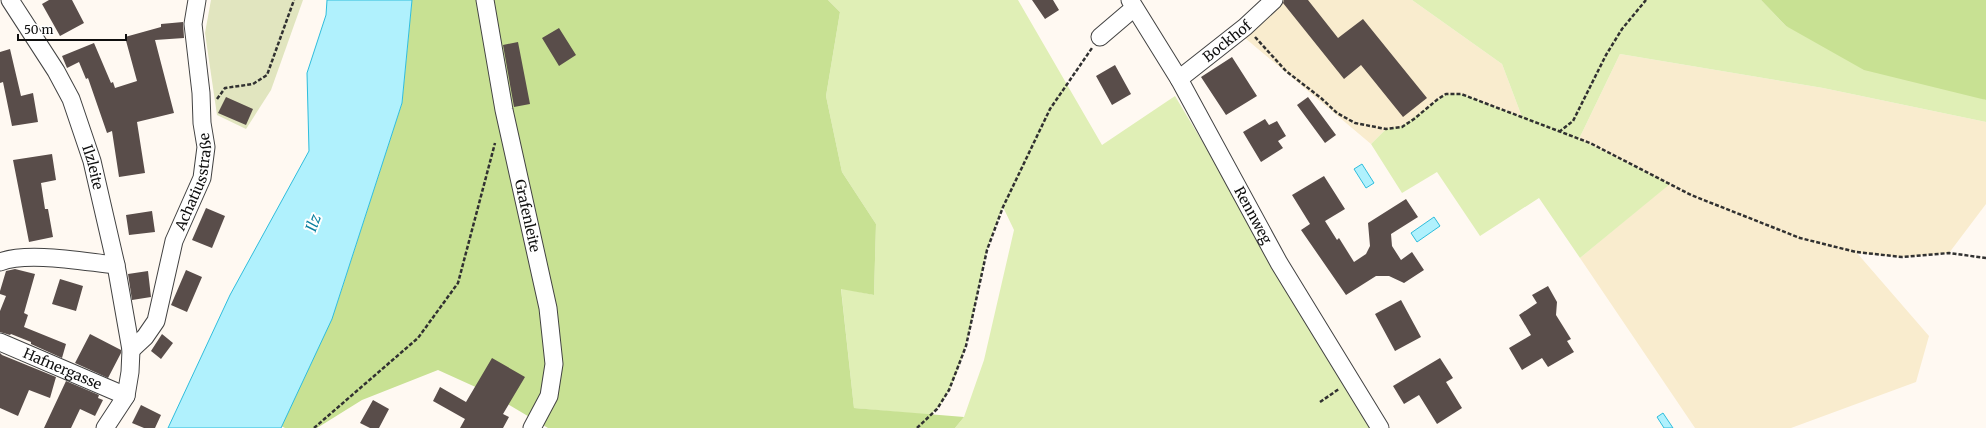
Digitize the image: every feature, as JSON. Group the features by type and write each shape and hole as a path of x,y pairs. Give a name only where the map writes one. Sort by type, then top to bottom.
{"street":[{"name":"Ilzleite","path":"10,0 56,71 71,100 92,161 116,266 131,350 130,372 126,396"},
{"name":"Achatiusstraße","path":"131,350 145,337 156,321 174,241 202,178 206,147 202,123 193,24 197,0"},
{"name":"Grafenleite","path":"485,0 504,110 548,308 554,364 549,396 532,428"},
{"name":"Bockhof","path":"1178,79 1245,27 1274,0"},
{"path":"1100,36 1132,4"},
{"name":"Rennweg","path":"1132,4 1178,79 1279,263 1380,428"},
{"path":"0,262 8,259 54,258 116,266"},
{"name":"Hafnergasse","path":"0,342 126,396"},
{"path":"105,428 126,396"}],"path":[{"path":"201,105 216,101 225,88 253,84 267,75 294,0"},
{"path":"1559,132 1573,121 1606,55 1622,29 1646,0"},
{"path":"1245,27 1286,71 1321,98 1337,113 1355,123 1386,129 1402,126 1414,119 1446,94 1461,94 1590,143 1691,195 1800,238 1856,252 1902,257 1949,253 1986,258"},
{"path":"917,428 937,409 949,390 966,346 988,250 1003,207 1050,109 1100,36"},
{"path":"314,428 418,338 458,283 496,141"},
{"path":"1320,402 1350,381"}],"shaded area":[{"path":"1278,0 1412,0 1502,64 1522,117 1461,94 1438,99 1402,127 1386,129 1371,144 1245,38"},
{"path":"1620,54 1823,88 1986,122 1986,204 1949,253 1902,257 1857,253 1929,336 1916,382 1791,428 1695,428 1580,258 1669,184 1579,139"}],"green space":[{"path":"211,0 303,0 271,90 246,129 217,115 205,33"},
{"path":"412,0 828,0 840,12 826,96 842,172 876,224 874,295 841,289 854,408 964,417 955,428 548,428 491,394 438,370 362,400 317,428 285,428 279,425 336,307 402,103"},
{"path":"828,0 1018,0 1102,145 1175,96 1374,428 955,428 964,417 984,360 1014,230 1003,207 987,250 968,338 961,362 952,384 942,402 930,415 854,408 841,288 874,295 876,224 842,172 826,96 840,12"},
{"path":"1412,0 1761,0 1786,26 1986,100 1986,122 1823,88 1620,54 1579,139 1670,184 1580,258 1539,198 1480,236 1437,172 1402,193 1371,144 1386,129 1402,126 1446,94 1461,94 1522,117 1502,64"},
{"path":"1761,0 1986,0 1986,100 1864,70 1786,26"}],"water":[{"name":"Ilz","path":"327,0 412,0 402,103 332,319 281,428 168,428 230,295 309,151 307,73 326,15"},
{"path":"1362,164 1374,183 1366,188 1354,169"},
{"path":"1434,217 1440,226 1417,242 1411,233"},
{"path":"1663,413 1673,428 1664,428 1657,417"}],"building":[{"path":"49,0 72,0 84,23 60,36 42,4"},
{"path":"1032,0 1053,0 1059,10 1045,19"},
{"path":"1284,0 1308,0 1338,38 1363,19 1427,98 1403,117 1361,65 1344,79 1283,3"},
{"path":"183,22 184,38 155,40 174,113 137,122 145,173 119,177 112,131 107,133 88,78 86,79 79,62 67,68 62,56 94,43 111,83 113,82 115,88 137,81 125,37 161,27 161,24"},
{"path":"559,28 576,55 559,66 542,38"},
{"path":"518,42 530,104 514,107 503,45"},
{"path":"10,49 21,96 33,93 38,122 12,126 3,82 0,83 0,52"},
{"path":"1232,57 1257,96 1226,115 1201,77"},
{"path":"1115,65 1131,94 1112,105 1096,76"},
{"path":"226,97 253,109 246,125 218,113"},
{"path":"1308,97 1336,135 1325,143 1297,105"},
{"path":"1265,119 1269,125 1277,121 1286,136 1278,141 1283,148 1261,162 1243,132"},
{"path":"52,154 56,180 41,183 45,209 48,209 53,237 29,242 13,160"},
{"path":"1324,176 1345,209 1325,221 1337,240 1339,238 1354,262 1366,254 1370,246 1368,223 1406,199 1418,217 1391,234 1392,246 1401,260 1412,252 1424,270 1404,283 1389,276 1376,276 1346,295 1301,230 1310,224 1292,195"},
{"path":"206,208 225,216 212,248 192,240"},
{"path":"152,211 155,232 129,235 126,215"},
{"path":"15,269 35,274 24,313 28,315 24,327 66,344 62,358 31,344 31,342 11,334 0,332 0,311 6,296 0,294 0,291 6,271"},
{"path":"186,270 202,277 187,312 171,305"},
{"path":"148,271 151,297 132,300 128,274"},
{"path":"60,279 83,286 76,311 52,304"},
{"path":"1548,286 1557,302 1556,315 1571,339 1567,341 1574,352 1548,367 1542,358 1522,370 1509,348 1531,335 1519,315 1537,303 1532,295"},
{"path":"1401,300 1421,337 1395,351 1375,314"},
{"path":"90,334 121,350 121,353 108,378 75,363"},
{"path":"162,334 173,343 161,359 151,351"},
{"path":"0,353 56,377 50,398 29,390 18,416 0,408"},
{"path":"492,358 525,377 503,414 509,417 503,428 460,428 465,419 433,401 440,387 466,402"},
{"path":"1440,358 1453,378 1446,382 1462,408 1437,424 1419,395 1404,404 1393,386"},
{"path":"66,381 99,395 98,398 103,400 95,416 80,409 71,428 44,428"},
{"path":"373,400 389,409 379,428 370,428 360,423"},
{"path":"141,405 161,415 155,428 144,428 132,423"}]}
